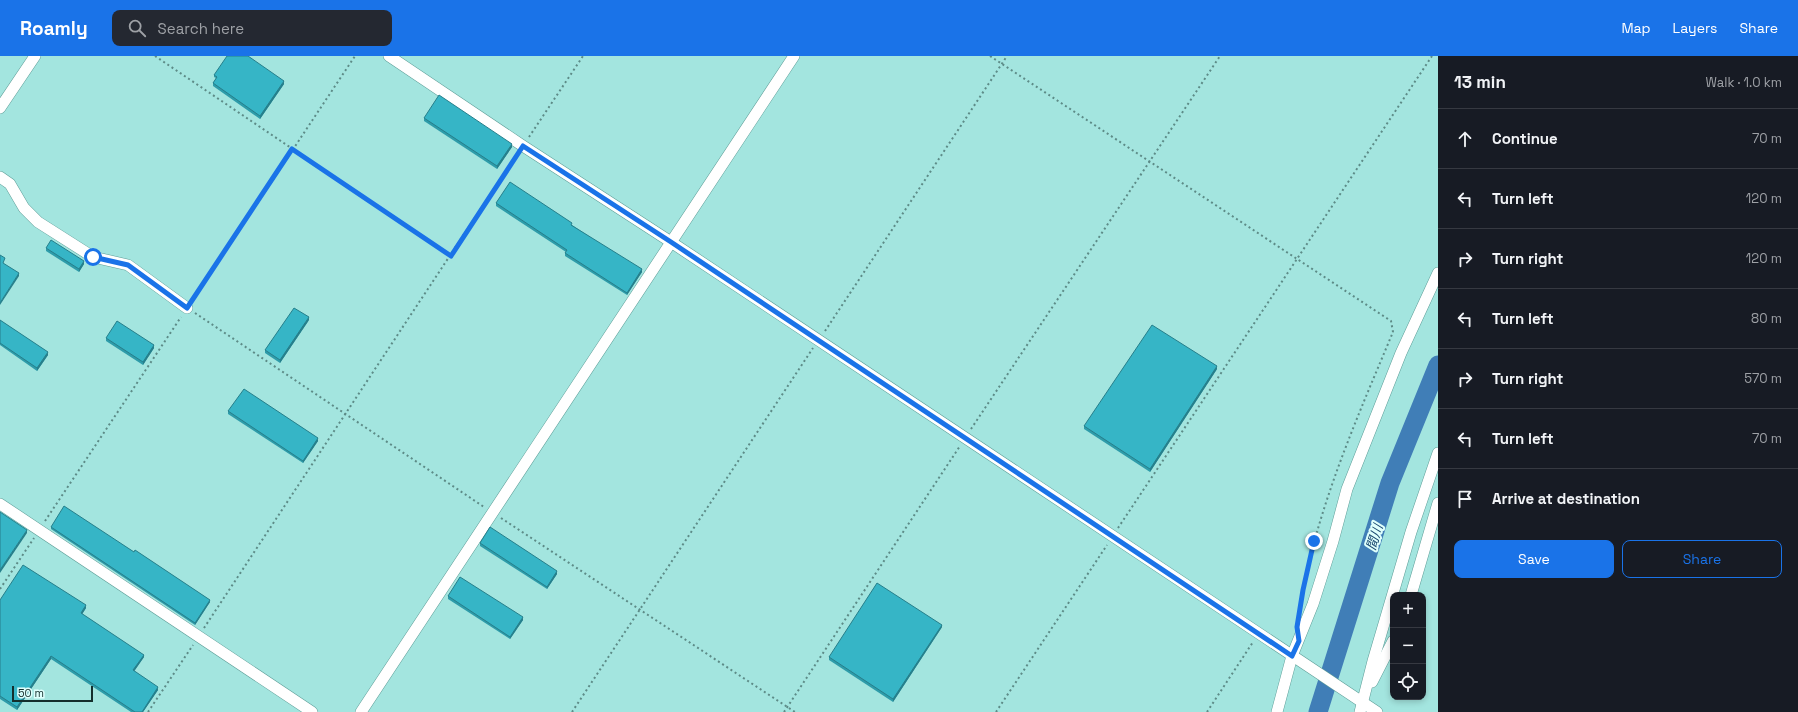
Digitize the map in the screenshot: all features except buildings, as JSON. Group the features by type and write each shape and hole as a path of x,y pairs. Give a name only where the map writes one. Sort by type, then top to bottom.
{"street":[{"path":"0,108 35,56"},
{"path":"389,56 1113,536 1295,658 1361,705 1377,712"},
{"path":"360,712 794,56"},
{"path":"0,177 10,184 24,208 38,222 93,257 128,265 187,308"},
{"path":"1277,712 1313,604 1347,489 1400,353 1438,272"},
{"path":"1361,705 1411,532 1438,453"},
{"path":"1411,592 1438,503"},
{"path":"0,504 312,712"},
{"path":"1368,684 1373,681 1390,647"}],"path":[{"path":"155,56 451,256"},
{"path":"0,589 355,56"},
{"path":"148,712 583,56"},
{"path":"990,56 1296,260 1391,321 1393,332 1336,476 1314,541 1301,605"},
{"path":"572,712 1007,56"},
{"path":"784,712 1220,56"},
{"path":"996,712 1432,56"},
{"path":"1207,712 1258,634"}],"waterway":[{"name":"間川","path":"1318,712 1390,483 1438,365"}],"route":[{"path":"93,257 128,265 187,308 292,149 451,256 523,146 671,242 1292,656 1299,641 1297,627 1303,590 1314,541"}]}
